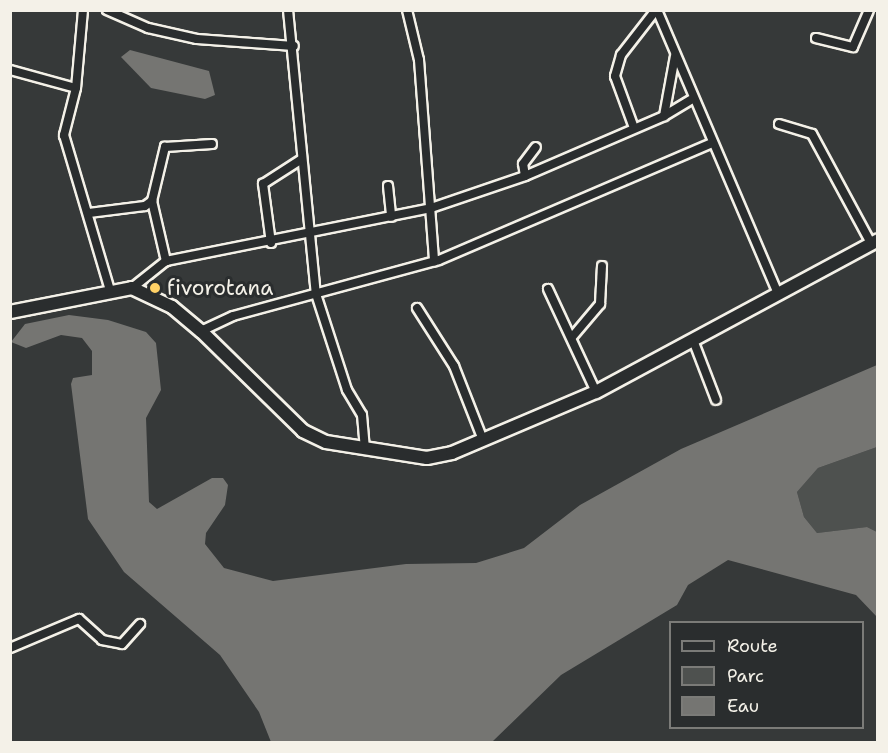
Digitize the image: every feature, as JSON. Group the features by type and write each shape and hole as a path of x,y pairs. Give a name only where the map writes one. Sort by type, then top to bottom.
{"main road":[{"path":"10,312 110,290 132,288 172,307 303,431 365,449 427,458 483,440 596,392 777,292 874,242"}],"street":[{"path":"83,10 76,88 64,135 110,290"},
{"path":"107,10 148,28 197,39 294,46"},
{"path":"288,10 294,46 302,159 316,294 347,390 362,415 365,449"},
{"path":"407,10 419,60 434,261"},
{"path":"634,128 615,76 621,55 657,10 691,100 777,292"},
{"path":"816,38 853,47 869,10"},
{"path":"664,116 675,56"},
{"path":"10,70 76,88"},
{"path":"132,288 166,261 271,243 431,208 525,176 664,116 691,100"},
{"path":"779,123 812,134 874,242"},
{"path":"166,261 152,201 165,147 212,144"},
{"path":"201,332 233,316 434,261 710,144"},
{"path":"525,176 523,164 536,147"},
{"path":"271,243 263,184 302,159"},
{"path":"388,186 391,217"},
{"path":"89,213 116,214 152,201"},
{"path":"573,336 600,304 602,266"},
{"path":"548,289 573,336 596,392"},
{"path":"417,308 454,366 483,440"},
{"path":"693,340 716,400"},
{"path":"10,648 79,619 102,640 122,644 140,624"}],"green space":[{"path":"877,447 877,532 867,527 817,533 804,517 797,492 818,468"}],"water":[{"path":"130,50 209,71 215,95 205,99 151,88 121,57"},
{"path":"69,315 108,320 146,332 156,343 161,390 146,418 149,502 157,509 212,478 223,478 228,485 225,505 206,533 205,544 224,568 273,581 406,564 476,563 524,548 580,505 681,449 877,365 877,447 818,468 797,492 804,517 817,533 867,527 877,532 877,617 856,595 728,560 688,585 677,605 561,675 492,742 271,742 259,712 220,655 124,572 88,519 71,384 73,378 92,375 92,351 82,338 61,335 26,348 11,342 25,324"}],"place":[{"name":"fivorotana","path":"155,288"}]}
